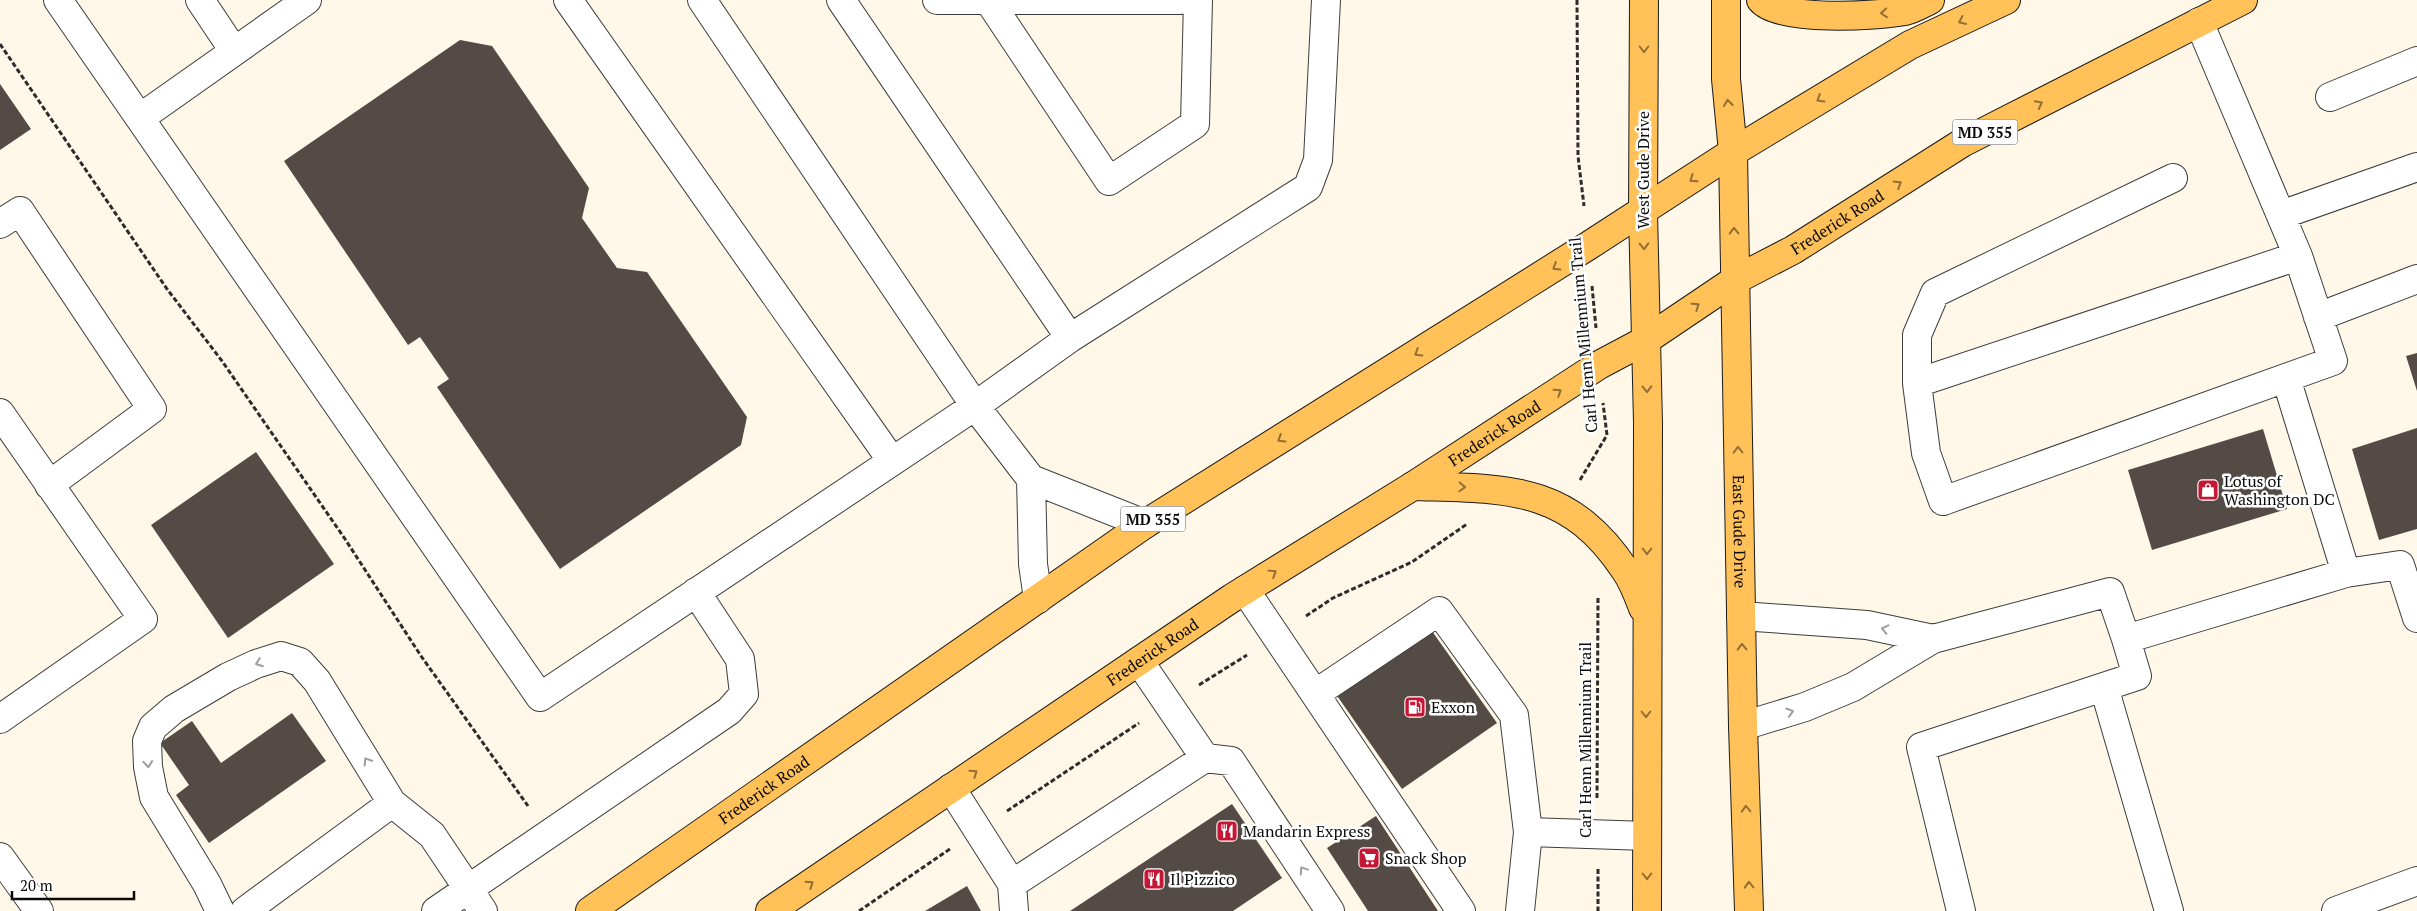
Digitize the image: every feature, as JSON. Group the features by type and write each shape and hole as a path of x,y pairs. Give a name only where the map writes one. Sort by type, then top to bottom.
{"main road":[{"name":"West Gude Drive","path":"1644,0 1643,212 1646,340"},
{"path":"1726,0 1726,79 1733,152"},
{"path":"1761,0 1769,8 1779,11 1829,16 1907,11 1930,0"},
{"name":"Frederick Road","path":"590,911 1145,524 1643,212 1733,152 1910,45 2006,0"},
{"name":"Frederick Road","path":"770,911 1245,590 1413,486 1599,365 1646,340 1735,280 1794,250 1962,144 2243,0"},
{"name":"East Gude Drive","path":"1733,152 1743,726 1749,911"},
{"path":"1646,340 1647,911"},
{"path":"1413,486 1483,488 1519,492 1564,508 1607,545 1626,571 1646,614"}],"lane":[{"path":"58,0 540,696 975,406 1070,338 1308,187 1318,160 1326,0"},
{"path":"200,0 234,51"},
{"path":"140,118 307,0"},
{"path":"568,0 892,461"},
{"path":"702,0 975,406 1031,479 1145,524"},
{"path":"841,0 1070,338"},
{"path":"937,0 1180,0"},
{"path":"989,1 1109,181 1195,124 1198,0"},
{"path":"2173,178 1935,293 1917,335 1917,383 1926,453 1943,501 2334,361 2298,256 2199,22"},
{"path":"2330,96 2417,60"},
{"path":"2281,215 2417,167"},
{"path":"0,224 20,211 152,409 49,485"},
{"path":"1917,383 2298,256"},
{"path":"2318,317 2417,279"},
{"path":"2286,378 2346,573"},
{"path":"0,413 143,619 0,719"},
{"path":"1031,479 1033,564 1038,599"},
{"path":"2126,639 2346,573 2400,565 2417,618"},
{"path":"1245,590 1460,911"},
{"path":"436,911 475,901 546,836 729,711 744,694 740,659 696,592"},
{"path":"1743,726 1805,707 1853,687 1933,639 2110,592 2137,676 1922,747 1961,911"},
{"path":"1315,694 1439,611 1514,715 1528,832 1520,911"},
{"path":"1741,616 1867,625 1933,639"},
{"path":"220,911 207,884 154,797 148,767 147,741 153,727 174,709 228,676 281,656 300,662 317,681 392,803 432,835 475,901"},
{"path":"1139,661 1205,758"},
{"path":"2104,687 2169,911"},
{"path":"1012,884 1205,758 1231,761 1330,911"},
{"path":"951,788 1012,884 1014,911"},
{"path":"246,911 392,803"},
{"path":"1528,832 1647,836"},
{"path":"0,857 39,911"},
{"path":"2336,911 2417,881"}],"path":[{"name":"Carl Henn Millennium Trail","path":"1564,508 1607,435 1578,156 1577,0"},
{"path":"0,44 167,289 222,361 345,540 420,656 532,811 546,836"},
{"name":"Carl Henn Millennium Trail","path":"1598,592 1598,911"}],"building":[{"path":"460,40 492,46 589,188 582,218 617,268 647,272 747,417 741,445 560,569 437,387 449,379 420,337 408,345 284,161"},
{"path":"0,84 31,129 0,150"},
{"path":"2417,353 2417,391 2406,356"},
{"path":"2417,428 2417,529 2379,540 2352,449"},
{"name":"Lotus of Washington DC","path":"2263,429 2287,509 2152,550 2128,470"},
{"path":"256,452 334,564 228,638 151,525"},
{"name":"Exxon","path":"1427,624 1497,723 1402,789 1333,690"},
{"path":"292,713 326,761 209,843 176,795 189,785 160,743 192,721 221,763"},
{"path":"1232,804 1282,878 1233,911 1070,911"},
{"path":"1376,816 1438,911 1368,911 1327,848"},
{"path":"967,886 981,911 925,911"}],"place":[{"name":"Lotus of Washington DC","path":"2208,490"},
{"name":"Exxon","path":"1415,707"},
{"name":"Mandarin Express","path":"1227,831"},
{"name":"Snack Shop","path":"1369,858"},
{"name":"Il Pizzico","path":"1154,879"}]}
